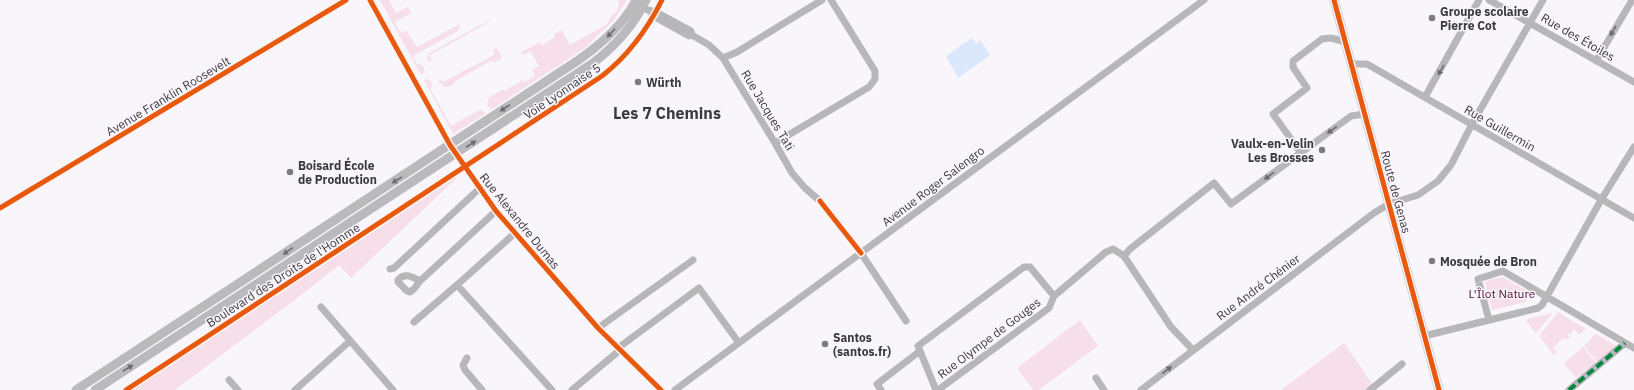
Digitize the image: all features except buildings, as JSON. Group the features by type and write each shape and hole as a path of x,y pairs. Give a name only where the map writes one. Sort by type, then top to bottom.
{"main road":[{"name":"Route de Genas","path":"1334,0 1439,390"},
{"name":"Boulevard des Droits de l'Homme","path":"76,390 590,52 642,4"},
{"name":"Boulevard des Droits de l'Homme","path":"95,390 602,56 619,40 633,23 642,4"}],"street":[{"name":"Avenue Franklin Roosevelt","path":"0,208 336,2 346,0"},
{"name":"Rue Alexandre Dumas","path":"370,0 455,154 496,210 598,328 661,390"},
{"path":"723,58 737,52 822,0"},
{"path":"775,143 869,87 875,79 875,71 831,0"},
{"name":"Avenue Roger Salengro","path":"675,390 1204,0"},
{"path":"1425,97 1479,0"},
{"name":"Rue des Étoiles","path":"1489,0 1634,82"},
{"name":"Rue André Chénier","path":"1141,390 1372,214 1389,204 1418,195 1438,181 1451,166 1472,124 1543,0"},
{"path":"1596,61 1631,2"},
{"name":"Rue Jacques Tati","path":"642,4 691,31 692,35 708,45 723,58 792,173 805,188 820,201 861,253 906,321"},
{"path":"1301,153 1273,114 1308,88 1293,67 1293,61 1322,39 1332,38 1346,42"},
{"name":"Rue Guillermin","path":"1352,64 1367,64 1634,218"},
{"path":"1193,350 1171,327 1124,256 1130,248 1214,183 1231,204 1351,116 1365,114"},
{"path":"1424,336 1538,308 1542,305 1601,200 1634,147"},
{"path":"390,269 394,268 480,188"},
{"path":"420,281 496,210"},
{"path":"414,322 516,234"},
{"name":"Rue Olympe de Gouges","path":"937,390 1049,308 1054,296 1106,252 1113,249 1124,256"},
{"path":"598,328 693,260"},
{"path":"881,390 876,384 1024,267 1030,267 1054,296"},
{"path":"1488,320 1478,279 1503,271 1625,343 1633,346"},
{"path":"457,285 552,390"},
{"path":"572,390 619,349 699,288 739,343"},
{"path":"321,307 393,390"},
{"path":"295,390 350,341"},
{"path":"1569,390 1625,343"},
{"path":"919,349 937,390"},
{"path":"467,358 463,365 465,370 482,390"},
{"path":"1370,390 1402,364"},
{"path":"1096,378 1104,390"},
{"path":"229,380 238,390"}],"green space":[{"path":"380,0 389,0 396,13 408,7 411,13 395,22 400,33 406,30 417,47 460,24 458,31 413,56 417,64 423,65 425,72 421,75"},
{"path":"618,0 627,0 613,21 585,48 491,110 487,104 489,97 504,89 505,91 523,80 524,82 535,76 532,70 539,66 530,51 523,55 521,52 540,42 542,45 555,37 554,34 562,30 570,45 607,24 612,15 617,11 619,5"},
{"path":"491,19 484,25 430,55 432,60 429,62 427,59 429,53"},
{"path":"497,48 502,58 494,63 492,60 454,82 454,84 449,87 444,87 438,80 441,79 443,82 494,55 493,50"},
{"path":"428,79 432,82 431,83 433,86 430,88 451,126 482,109 485,114 453,134 424,80"},
{"path":"461,174 351,278 339,265 175,390 130,390 182,356 183,357"},
{"name":"L'Îlot Nature","path":"1503,277 1531,293 1526,302 1492,310 1485,282"},
{"path":"1558,312 1586,329 1579,335 1574,329 1570,335 1568,333 1570,337 1566,340 1563,338 1558,343 1559,344 1553,347 1557,353 1554,355 1539,336"},
{"path":"1553,313 1536,333 1526,321 1527,319"},
{"path":"1080,320 1098,346 1039,390 1033,390 1017,368"},
{"path":"1596,334 1618,347 1598,363 1584,346"},
{"path":"1344,343 1373,385 1366,390 1281,390"},
{"path":"1583,347 1596,363 1576,378 1564,363"}],"water":[{"path":"972,38 976,44 980,40 990,55 958,78 946,56"}],"marked path":[{"path":"1569,390 1625,343"}],"cycle path":[{"path":"0,208 346,0"},
{"path":"370,0 450,145 496,211 598,328 661,390"},
{"name":"Voie Lyonnaise 5","path":"126,390 602,76 629,51 644,32 662,0"},
{"path":"1334,0 1439,390"},
{"path":"820,201 861,253"}],"place":[{"name":"Groupe scolaire Pierre Cot","path":"1432,18"},
{"name":"Würth","path":"638,82"},
{"name":"Vaulx-en-Velin Les Brosses","path":"1322,150"},
{"name":"Boisard École de Production","path":"290,172"},
{"name":"Mosquée de Bron","path":"1432,261"},
{"name":"Santos (santos.fr)","path":"825,344"}],"district":[{"name":"Les 7 Chemins","path":"667,113"}]}
